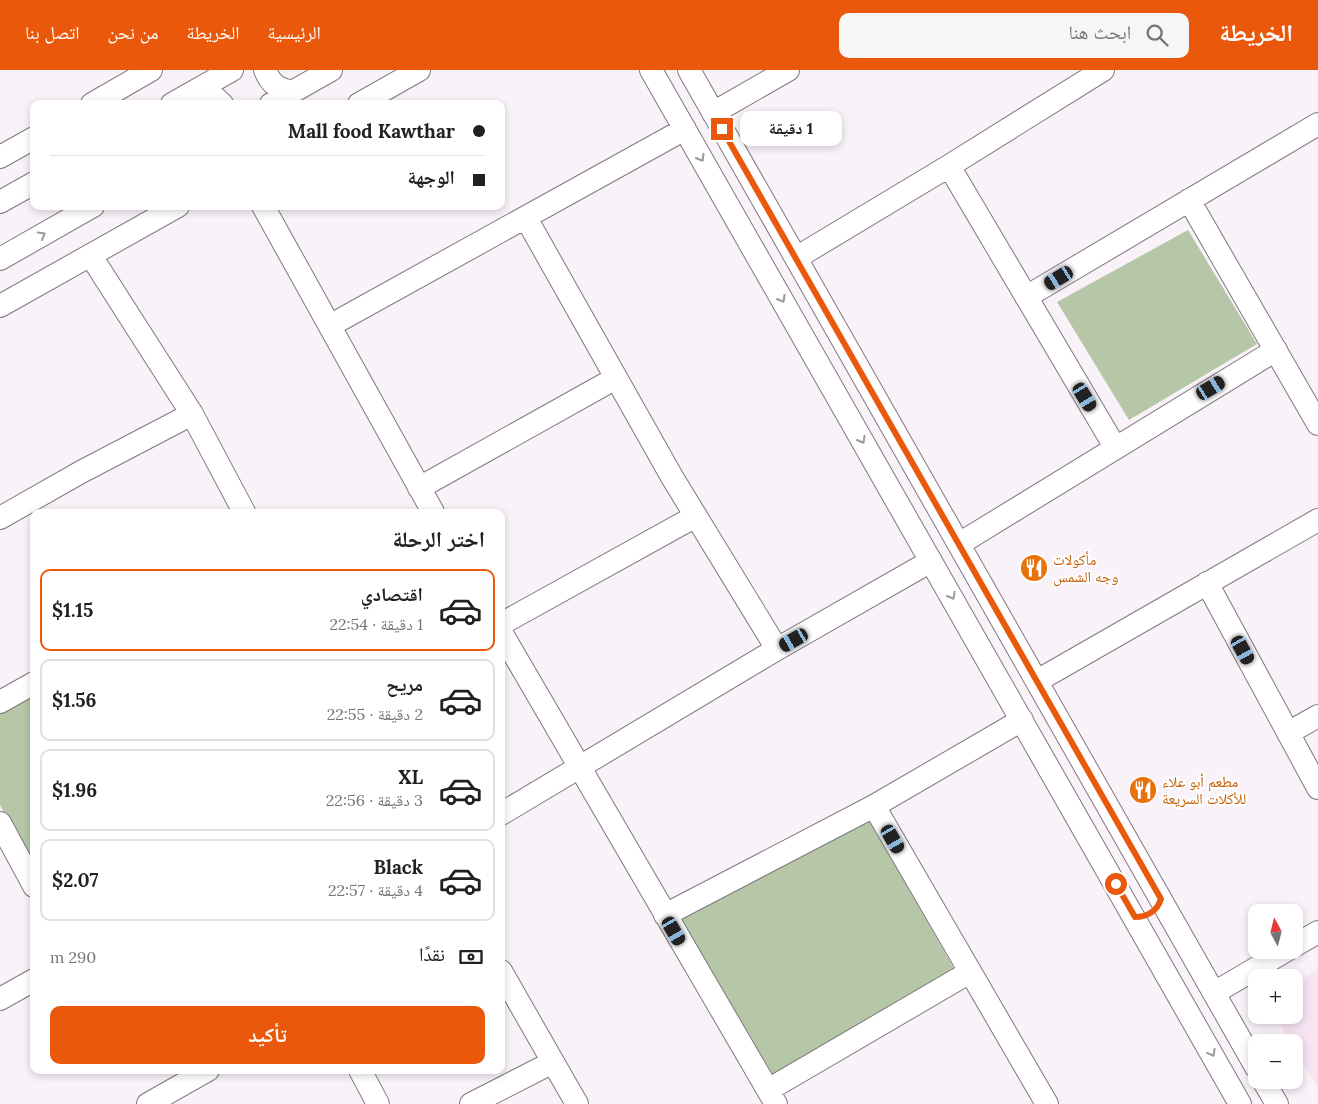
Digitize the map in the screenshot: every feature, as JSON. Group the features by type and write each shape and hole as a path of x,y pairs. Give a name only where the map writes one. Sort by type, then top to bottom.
{"street":[{"path":"99,100 151,70"},
{"path":"179,100 232,70"},
{"path":"265,70 272,83 292,91"},
{"path":"277,100 330,70"},
{"path":"366,100 419,70"},
{"path":"651,70 1164,967 1240,1104"},
{"path":"689,70 1248,1054"},
{"path":"713,113 788,70"},
{"path":"796,258 1103,70"},
{"path":"196,90 209,92 218,100"},
{"path":"1026,297 1318,124"},
{"path":"331,325 684,129"},
{"path":"0,157 30,140"},
{"path":"949,166 1115,447"},
{"path":"0,202 30,185"},
{"path":"1189,200 1318,424"},
{"path":"0,259 86,210"},
{"path":"0,306 171,210"},
{"path":"265,210 331,325 431,509"},
{"path":"526,218 696,516 777,649"},
{"path":"91,256 192,414 242,509"},
{"path":"959,544 1276,350"},
{"path":"419,488 616,378"},
{"path":"0,518 81,472 192,414"},
{"path":"505,622 696,516"},
{"path":"1037,681 1318,520"},
{"path":"505,812 777,649 931,561"},
{"path":"1207,583 1318,788"},
{"path":"505,639 578,768 772,1097 970,972"},
{"path":"0,702 30,685"},
{"path":"1288,733 1318,716"},
{"path":"665,915 874,806 1022,720"},
{"path":"874,806 1047,1104"},
{"path":"0,823 30,879"},
{"path":"1135,917 1152,913 1161,899"},
{"path":"1303,941 1318,932"},
{"path":"1164,967 1172,953 1189,949"},
{"path":"1214,993 1272,959"},
{"path":"505,978 577,1104"},
{"path":"0,999 30,982"},
{"path":"472,1104 552,1062"},
{"path":"148,1104 201,1074"},
{"path":"362,1074 378,1104"},
{"path":"1268,1089 1277,1104"}],"shaded area":[{"path":"1318,969 1318,1088 1303,1063 1303,1034 1286,1034 1280,1024 1303,1024 1303,978"}],"green space":[{"path":"1188,230 1257,344 1129,420 1057,302"},
{"path":"30,695 30,862 0,805 0,713"},
{"path":"865,812 956,972 770,1078 678,919"}],"place":[{"name":"مأكولات وجه الشمس","path":"1034,568"},
{"name":"مطعم أبو علاء للأكلات السريعة","path":"1143,790"}],"route":[{"path":"722,129 1161,899 1160,903 1152,913 1146,916 1135,917 1116,884"}]}
